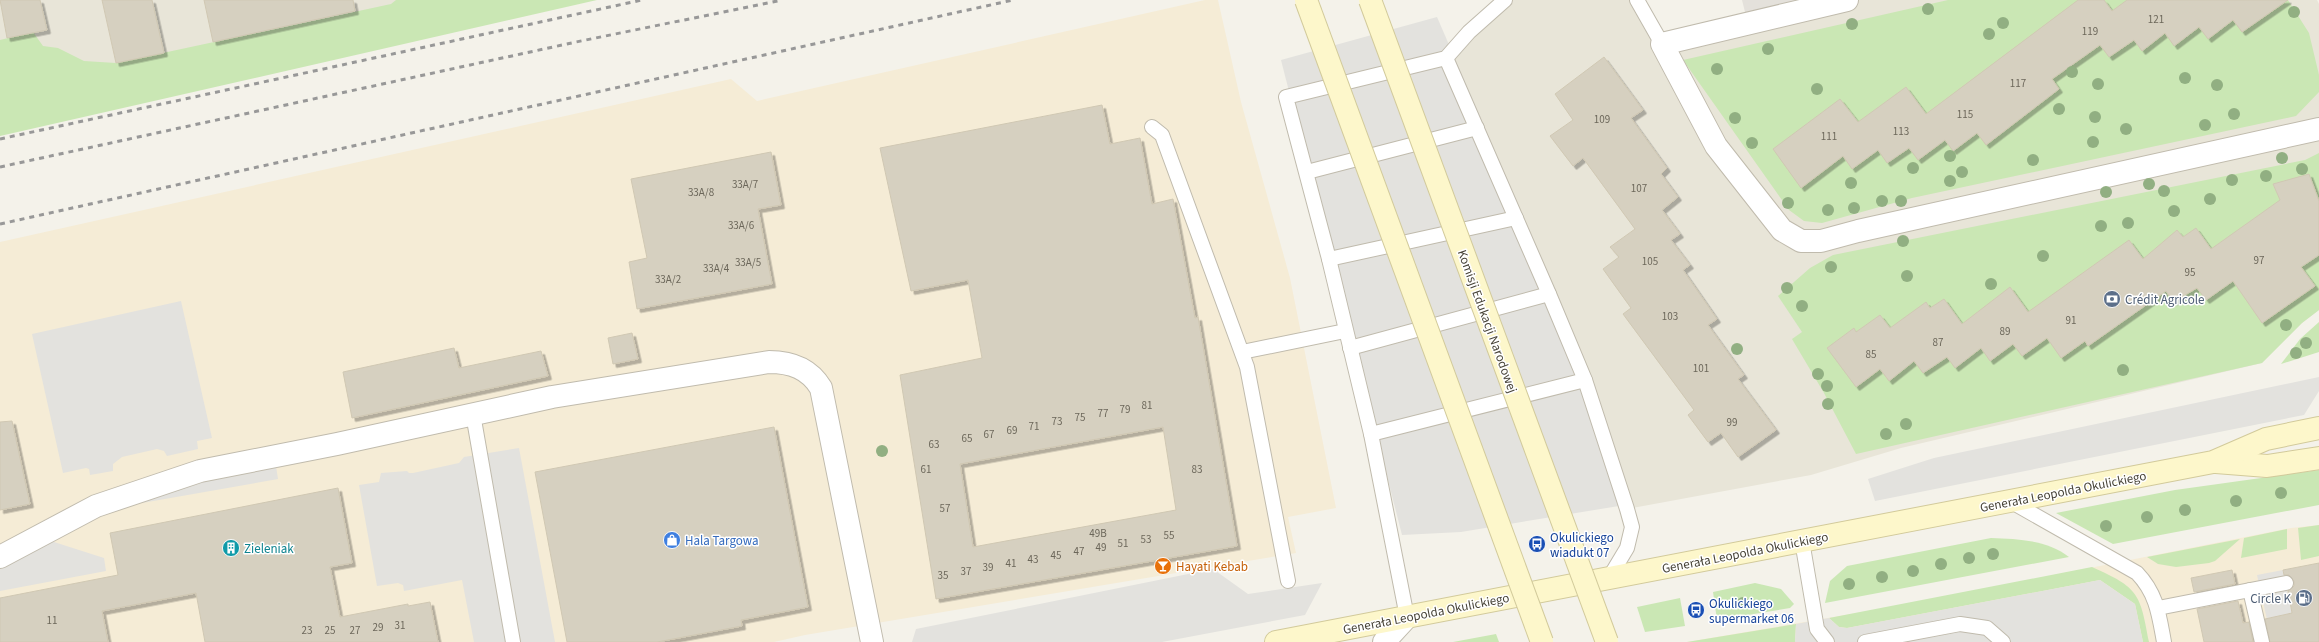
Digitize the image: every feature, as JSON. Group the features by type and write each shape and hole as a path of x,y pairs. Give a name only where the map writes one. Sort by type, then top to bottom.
{"main road":[{"path":"1306,0 1542,642"},
{"name":"Komisji Edukacji Narodowej","path":"1370,0 1607,642"},
{"name":"Generała Leopolda Okulickiego","path":"1276,642 2213,462 2266,439 2319,428"},
{"name":"Generała Leopolda Okulickiego","path":"2213,462 2267,466 2319,458"}],"street":[{"path":"1847,0 1662,44 1716,146 1782,230 1801,241 1821,241 1858,231 2319,129"},
{"path":"0,557 96,506 200,471 552,397 769,362 787,363 801,368 816,380 821,388 872,642"},
{"path":"1384,642 1406,617"}],"lane":[{"path":"1406,617 1371,434 1345,331 1329,259 1286,97 1446,58 1469,32 1505,0"},
{"path":"1638,0 1662,44"},
{"path":"1446,58 1585,380 1632,527 1627,548 1609,578"},
{"path":"1152,127 1162,135 1250,377 1288,581"},
{"path":"1307,172 1477,128"},
{"path":"1329,259 1516,218"},
{"path":"1350,348 1549,294"},
{"path":"1242,352 1345,331"},
{"path":"1371,434 1585,380"},
{"path":"473,414 513,642"},
{"path":"2010,501 2137,573 2149,586 2158,608 2164,642"},
{"path":"1802,542 1817,629 1827,642"},
{"path":"2158,608 2286,583"},
{"path":"2250,590 2262,642"},
{"path":"1865,642 1960,624 1987,628 2003,642"}],"shaded area":[{"path":"0,0 511,0 35,100 0,69"},
{"path":"1205,0 1218,0 1241,102 1290,278 1336,508 1288,517 1296,553 805,635 774,642 0,642 0,242 731,79 757,101"},
{"path":"1505,0 1637,0 1662,44 1847,0 2317,0 2319,4 2319,310 2302,323 2262,363 1901,448 1811,475 1627,509 1446,58"},
{"path":"1742,0 1815,0 1746,16"},
{"path":"1437,17 1557,294 1590,378 1631,504 1461,532 1402,535 1281,60"},
{"path":"181,301 212,438 197,441 198,449 167,456 164,451 157,449 122,457 113,464 113,471 90,475 89,469 86,468 63,473 32,334"},
{"path":"2319,377 2319,391 2304,415 1875,501 1868,479 1934,458"},
{"path":"519,448 555,642 474,642 462,580 404,591 403,585 398,583 377,586 359,485 379,482 381,473 407,471 409,473 413,473 459,463 464,457"},
{"path":"276,466 278,479 142,503 190,484"},
{"path":"45,522 54,542 104,558 106,571 0,591 0,544"},
{"path":"2319,525 2319,642 1687,642 1898,606 2291,528"},
{"path":"1213,569 1248,594 1322,583 1305,615 1162,642 912,642 916,629"},
{"path":"2283,570 2298,642 2272,642 2257,575"},
{"path":"2100,580 2135,604 2143,642 1795,642 1796,624 1829,618 1839,627 1847,628"}],"green space":[{"path":"396,0 597,0 0,136 0,40 33,32 43,46 58,48 84,61 116,63 391,4"},
{"path":"1948,0 2288,0 2309,33 2319,75 2319,92 2296,116 1912,198 1822,223 1804,221 1789,210 1683,60"},
{"path":"2319,153 2319,310 2302,323 2262,363 1856,454 1824,393 1792,339 1802,332 1778,296 1810,268 1833,255 2305,160"},
{"path":"2319,322 2319,352 2281,364 2300,339"},
{"path":"2319,470 2319,505 2113,544 2056,513 2175,490"},
{"path":"2319,525 2319,556 2301,560 2298,528"},
{"path":"2287,529 2287,549 2241,558 2244,538"},
{"path":"1991,538 2022,540 2042,544 2060,551 2069,557 1825,603 1830,581 1847,566"},
{"path":"2240,539 2215,561 2209,563 2176,567 2158,564 2147,557"},
{"path":"2092,567 2108,574 2128,587 2135,594 2143,613 2149,642 2143,642 2135,604 2100,580 1847,628 1839,627 1829,618"},
{"path":"1755,583 1781,589 1794,604 1790,608 1717,620 1713,592"},
{"path":"1680,598 1685,626 1645,632 1637,607"},
{"path":"1796,624 1795,642 1687,642"},
{"path":"1496,634 1499,642 1453,642"}],"building":[{"path":"0,0 40,0 47,30 7,38"},
{"path":"102,0 152,0 164,53 116,63"},
{"path":"204,0 353,0 355,11 213,42"},
{"path":"2078,0 2104,0 2112,11 2127,0 2288,0 2242,32 2233,20 2208,39 2199,27 2174,46 2165,33 2142,51 2134,40 2109,57 2100,45 2052,79 2059,89 1986,145 1977,133 1953,151 1945,140 1918,160 1909,148 1887,163 1878,150 1852,169 1843,156 1801,188 1773,149 1840,99 1858,122 1906,87 1926,114"},
{"path":"1604,57 1643,110 1631,118 1667,168 1661,174 1678,197 1662,210 1680,234 1671,240 1690,265 1683,270 1717,319 1708,325 1744,375 1738,379 1776,430 1738,457 1721,433 1708,442 1688,415 1694,410 1623,314 1631,308 1603,269 1619,257 1610,247 1635,229 1583,158 1573,166 1550,136 1573,120 1555,94"},
{"path":"1102,105 1110,144 1140,138 1152,204 1173,199 1195,318 1198,317 1237,546 936,599 900,375 982,358 968,280 911,291 880,148","holes":["1163,427 1176,510 973,547 960,464"]},
{"path":"771,152 781,205 758,209 772,284 637,309 629,262 647,258 631,179"},
{"path":"2309,174 2319,201 2319,255 2301,267 2315,286 2262,323 2233,281 2206,300 2197,288 2173,302 2166,291 2088,346 2085,341 2061,358 2047,338 2022,356 2013,344 1990,361 1981,348 1955,368 1947,357 1923,373 1914,361 1889,381 1880,369 1856,387 1827,348 1854,328 1856,332 1880,315 1890,328 1926,302 1930,308 1944,299 1962,324 2010,287 2028,312 2129,240 2143,259 2177,230 2183,237 2196,228 2211,249 2280,200 2273,184"},
{"path":"632,333 638,359 613,364 608,338"},
{"path":"454,348 459,368 541,351 548,376 352,418 343,372"},
{"path":"12,421 30,504 0,510 0,422"},
{"name":"Hala Targowa","path":"774,427 808,607 741,620 742,626 657,642 567,642 535,472"},
{"path":"338,488 352,563 330,567 340,617 408,604 408,606 430,602 438,642 205,642 196,593 102,611 108,642 0,642 0,598 118,575 110,533"},
{"name":"Circle K","path":"2319,563 2319,642 2270,642 2265,619 2292,613 2288,591 2294,586 2294,581 2289,575 2284,575 2283,570"},
{"path":"2232,570 2235,584 2194,592 2191,578"},
{"path":"2238,601 2243,623 2249,622 2253,642 2204,642 2197,609"}],"railway":[{"path":"0,139 642,0"},
{"path":"0,167 576,42 782,0"},
{"path":"0,224 1013,0"}],"place":[{"name":"Crédit Agricole","path":"2112,299"},
{"name":"Hala Targowa","path":"672,540"},
{"name":"Okulickiego wiadukt 07","path":"1537,544"},
{"name":"Zieleniak","path":"231,548"},
{"name":"Hayati Kebab","path":"1163,566"},
{"name":"Circle K","path":"2304,598"},
{"name":"Okulickiego supermarket 06","path":"1696,610"}]}
